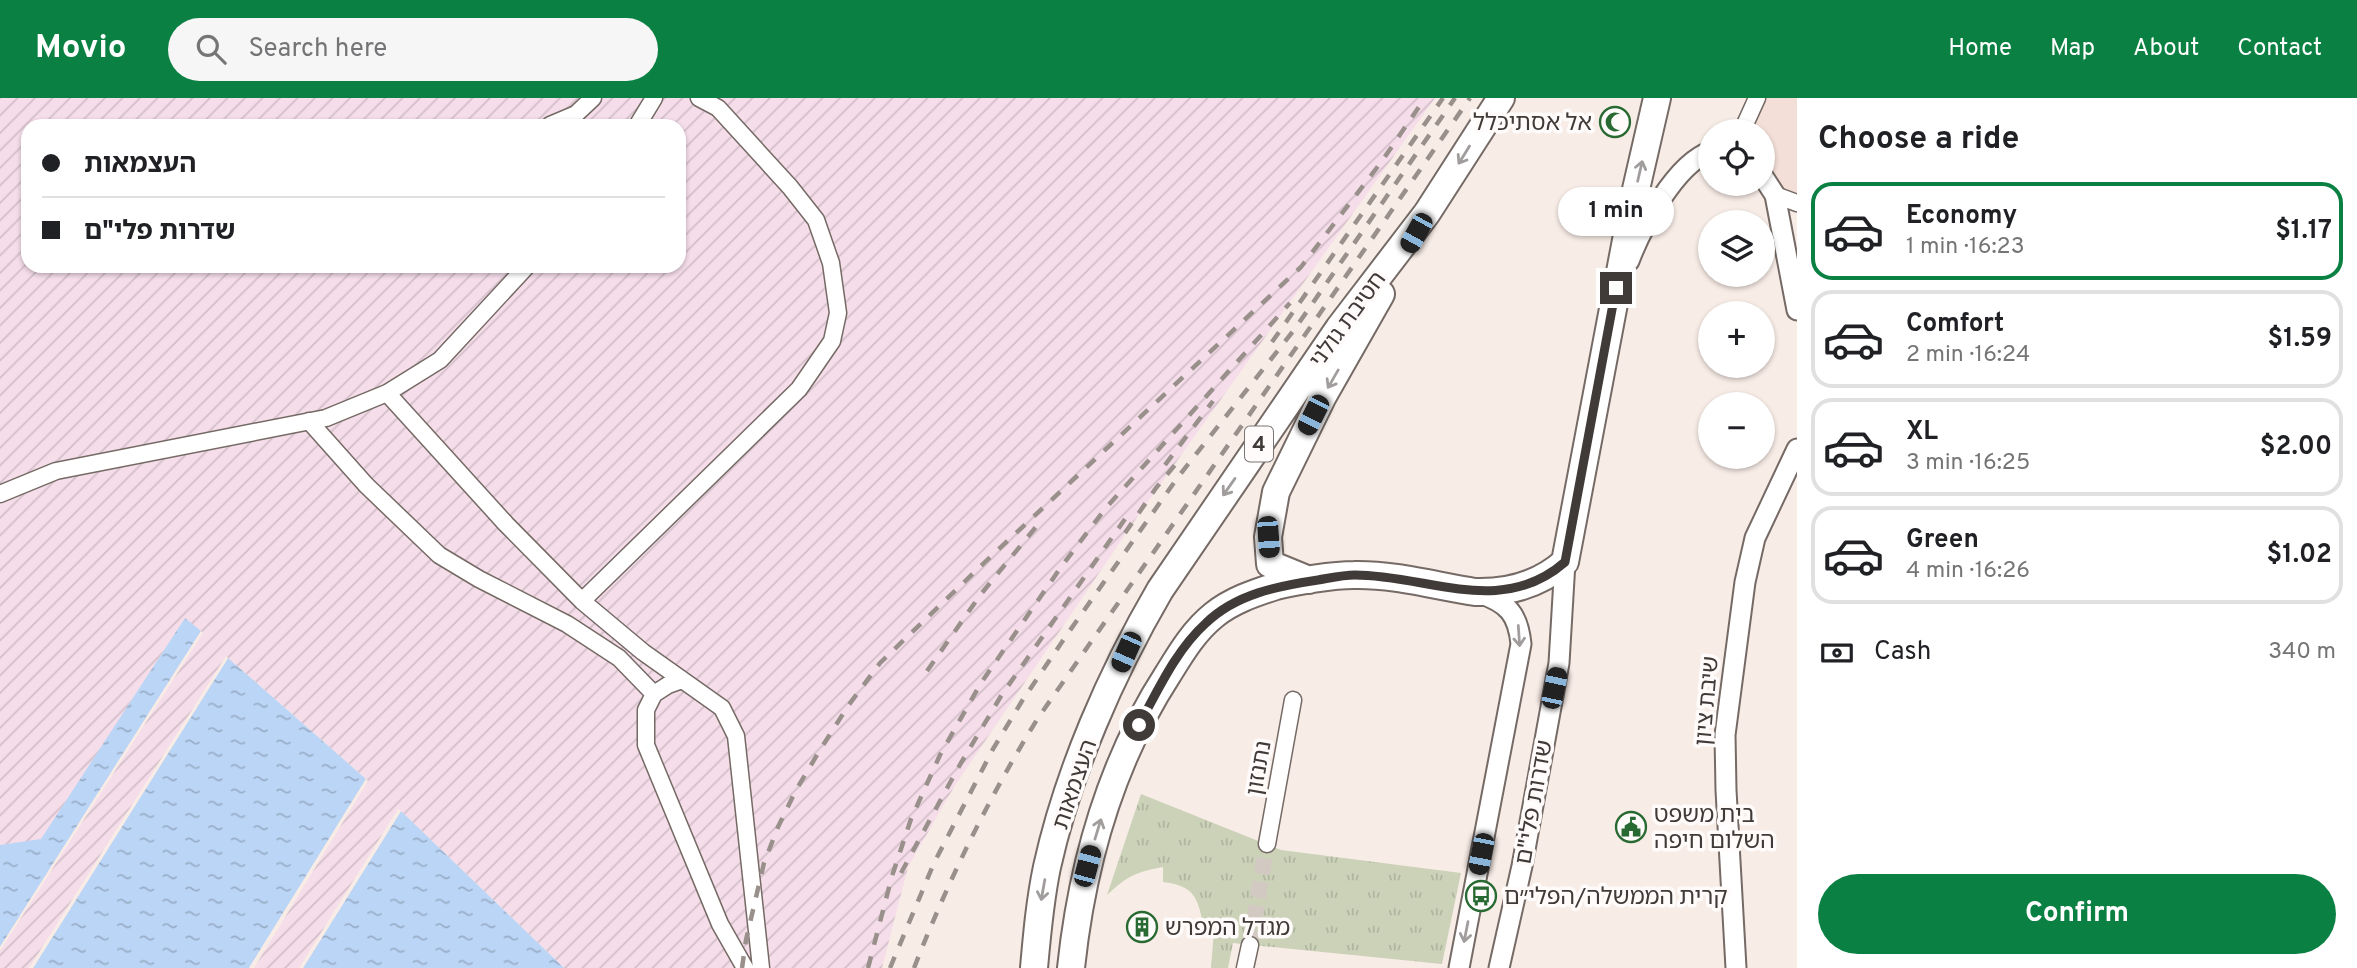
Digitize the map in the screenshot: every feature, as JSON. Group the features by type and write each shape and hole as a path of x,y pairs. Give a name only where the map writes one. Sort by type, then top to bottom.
{"highway":[{"name":"חטיבת גולני","path":"1111,686 1136,632 1160,590 1339,328 1427,213 1501,98"},
{"name":"שדרות פלי\"ם","path":"1565,562 1634,198 1657,98"},
{"path":"1311,581 1270,564 1268,537 1276,492 1323,396 1427,213"},
{"name":"העצמאות","path":"1071,968 1083,885 1097,828 1116,775 1161,684 1203,625 1227,606 1278,586 1354,575 1475,592 1505,591 1529,585 1565,562"},
{"name":"העצמאות","path":"1034,968 1045,878 1063,808 1076,769 1111,686"}],"street":[{"path":"564,119 576,114 593,98"},
{"path":"641,119 654,98"},
{"path":"582,601 799,389 832,341 838,313 831,263 816,220 790,187 718,108 699,98"},
{"path":"1747,119 1757,98"},
{"path":"1612,310 1631,257 1663,197 1681,173 1698,158"},
{"path":"1775,195 1797,203"},
{"path":"1775,195 1797,310"},
{"path":"0,494 56,471 326,418 387,393 440,360 521,273"},
{"path":"387,393 506,524 582,601 643,652 722,708 736,736 761,968"},
{"path":"309,421 366,485 439,555 566,624 619,658 654,694"},
{"name":"שיבת ציון","path":"1736,968 1725,734 1745,582 1755,538 1797,449"},
{"name":"שדרות פלי\"ם","path":"1499,968 1522,866 1559,663 1565,562"},
{"name":"שדרות פלי\"ם","path":"1458,968 1521,644 1519,626 1508,608 1489,596 1475,592"},
{"path":"682,680 654,694 646,710 646,745 720,924 745,968"},
{"name":"נתנזון","path":"1267,844 1293,700"},
{"path":"1245,968 1250,945"}],"shaded area":[{"path":"0,98 1435,98 1133,523 954,787 908,867 882,968 564,968 401,811 303,968 249,968 366,779 228,658 33,968 0,968 0,947 185,618 41,840 0,845"},
{"path":"1757,98 1797,98 1797,203 1775,185 1775,119 1747,119"}],"green space":[{"path":"1141,794 1281,850 1461,873 1442,964 1233,943 1228,968 1211,968 1214,930 1203,925 1193,894 1182,886 1163,882 1163,867 1132,876 1107,895"}],"water":[{"path":"185,618 201,631 0,947 0,845 41,839"},
{"path":"228,658 366,779 249,968 33,968"},
{"path":"401,811 564,968 303,968"}],"pier":[{"path":"201,631 203,633 0,951 0,947"},
{"path":"226,656 228,658 33,968 29,968"},
{"path":"366,779 368,781 254,968 249,968"},
{"path":"398,809 401,811 303,968 299,968"}],"tunnel":[{"path":"1250,945 1267,844"}],"railway":[{"path":"742,968 764,863 778,827 820,750 880,663 1301,267 1382,161 1425,98"},
{"path":"1272,342 1443,98"},
{"path":"890,968 934,863 993,749 1022,701 1178,477 1294,330 1455,98"},
{"path":"914,968 970,840 1038,718 1470,98"},
{"path":"868,968 892,876 911,819 940,755 981,683 1061,567 1105,509 1290,303"},
{"path":"1165,465 1213,401"},
{"path":"1125,533 1179,460"},
{"path":"901,873 1001,696 1125,519"},
{"path":"927,671 981,594 1040,522"}],"place":[{"name":"אל אסתיכלל","path":"1615,122"},
{"name":"בית משפט השלום חיפה","path":"1631,827"},
{"name":"קרית הממשלה/הפלי״ם","path":"1481,896"},
{"name":"מגדל המפרש","path":"1142,927"}],"route":[{"path":"1139,725 1161,684 1203,625 1227,606 1254,594 1278,586 1354,575 1475,592 1505,591 1529,585 1565,562 1616,288"}]}
